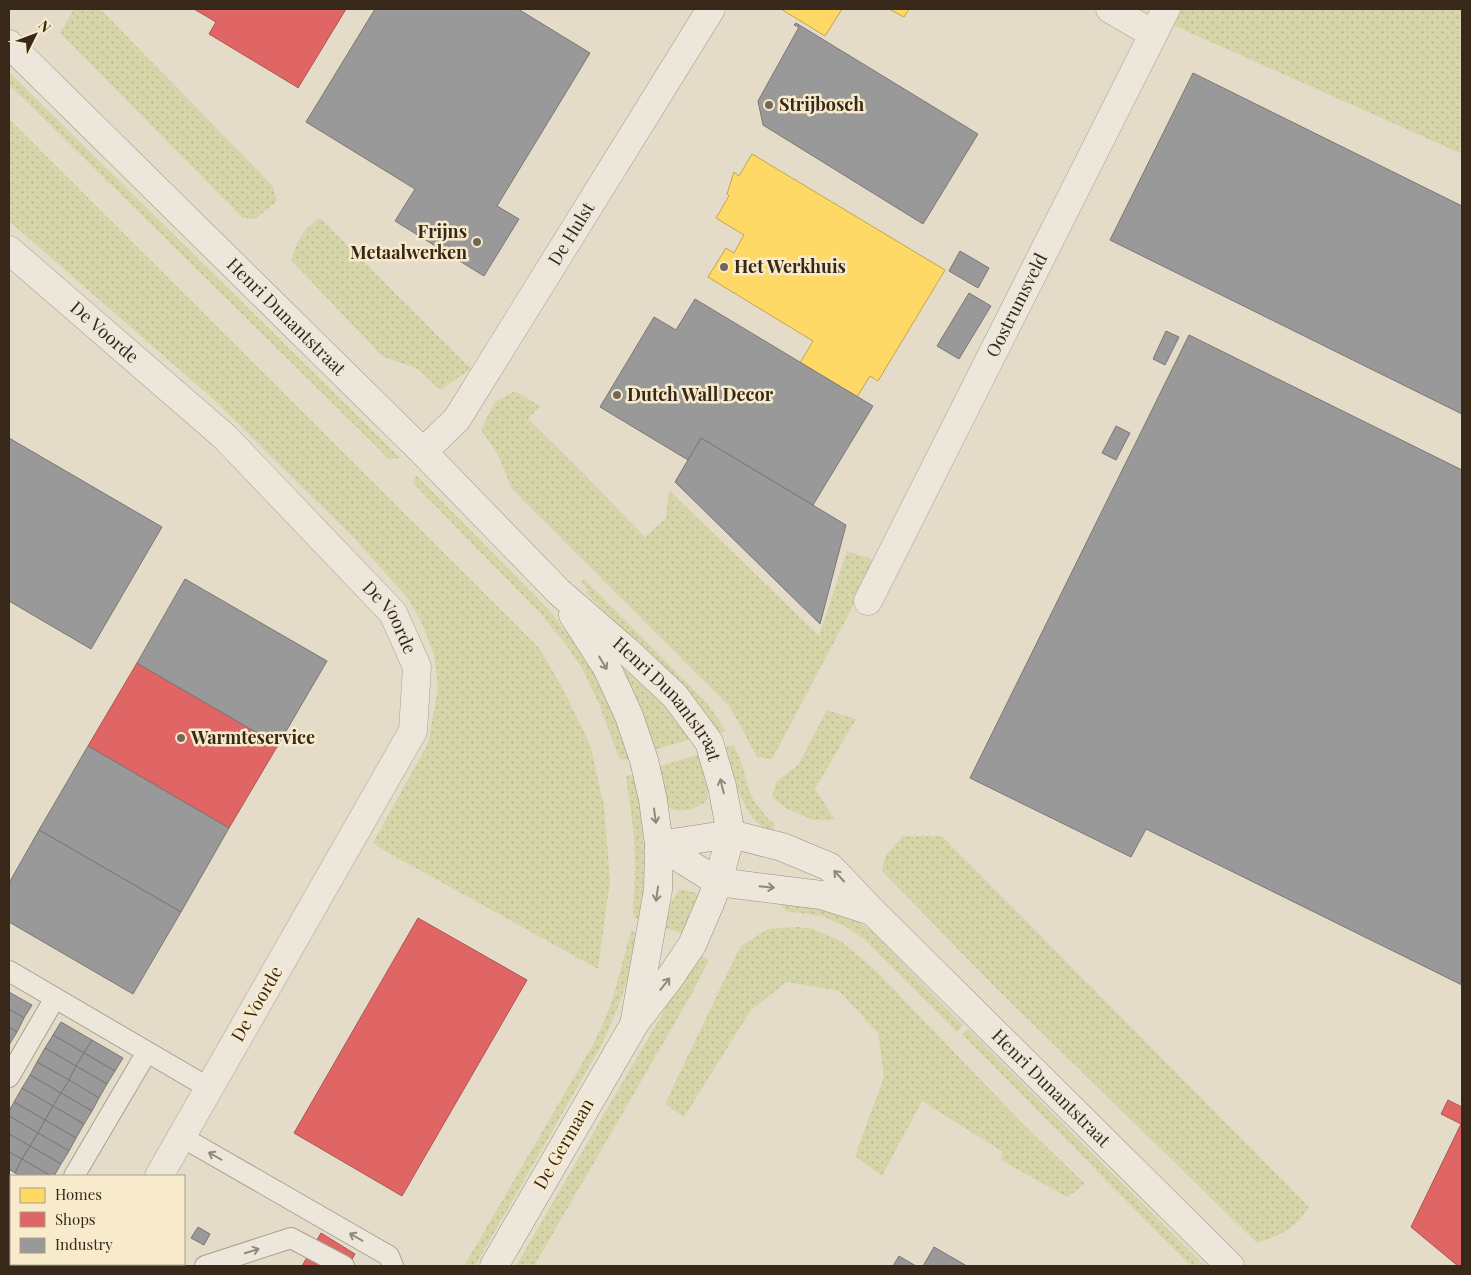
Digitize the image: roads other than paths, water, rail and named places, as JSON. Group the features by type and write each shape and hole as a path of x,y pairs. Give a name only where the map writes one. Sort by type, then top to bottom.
{"street":[{"name":"De Hulst","path":"423,452 457,419 711,9"},
{"path":"1110,9 1153,34"},
{"name":"Oostrumsveld","path":"868,602 1166,9"},
{"name":"Henri Dunantstraat","path":"9,44 423,452 559,592 627,650 675,696 709,742 722,786 731,834 718,882"},
{"name":"De Voorde","path":"9,250 225,437 394,613 417,667 413,731 160,1175"},
{"name":"Henri Dunantstraat","path":"559,592 607,668 629,716 646,768 653,800 659,845"},
{"name":"Henri Dunantstraat","path":"659,845 731,834 782,847 830,866 872,911 1230,1266"},
{"name":"Henri Dunantstraat","path":"659,845 718,882 821,894 872,911"},
{"name":"De Germaan","path":"635,1023 658,890 659,845"},
{"name":"De Germaan","path":"494,1266 635,1023 692,945 718,882"}],"lane":[{"path":"9,971 208,1088"},
{"path":"9,1077 55,998"},
{"path":"75,1175 147,1052"},
{"path":"182,1137 389,1256 393,1266"},
{"path":"205,1266 291,1238 344,1266"}],"place":[{"name":"Strijbosch","path":"769,105"},
{"name":"Frijns Metaalwerken","path":"477,242"},
{"name":"Het Werkhuis","path":"724,267"},
{"name":"Dutch Wall Decor","path":"617,395"},
{"name":"Warmteservice","path":"181,738"}]}
